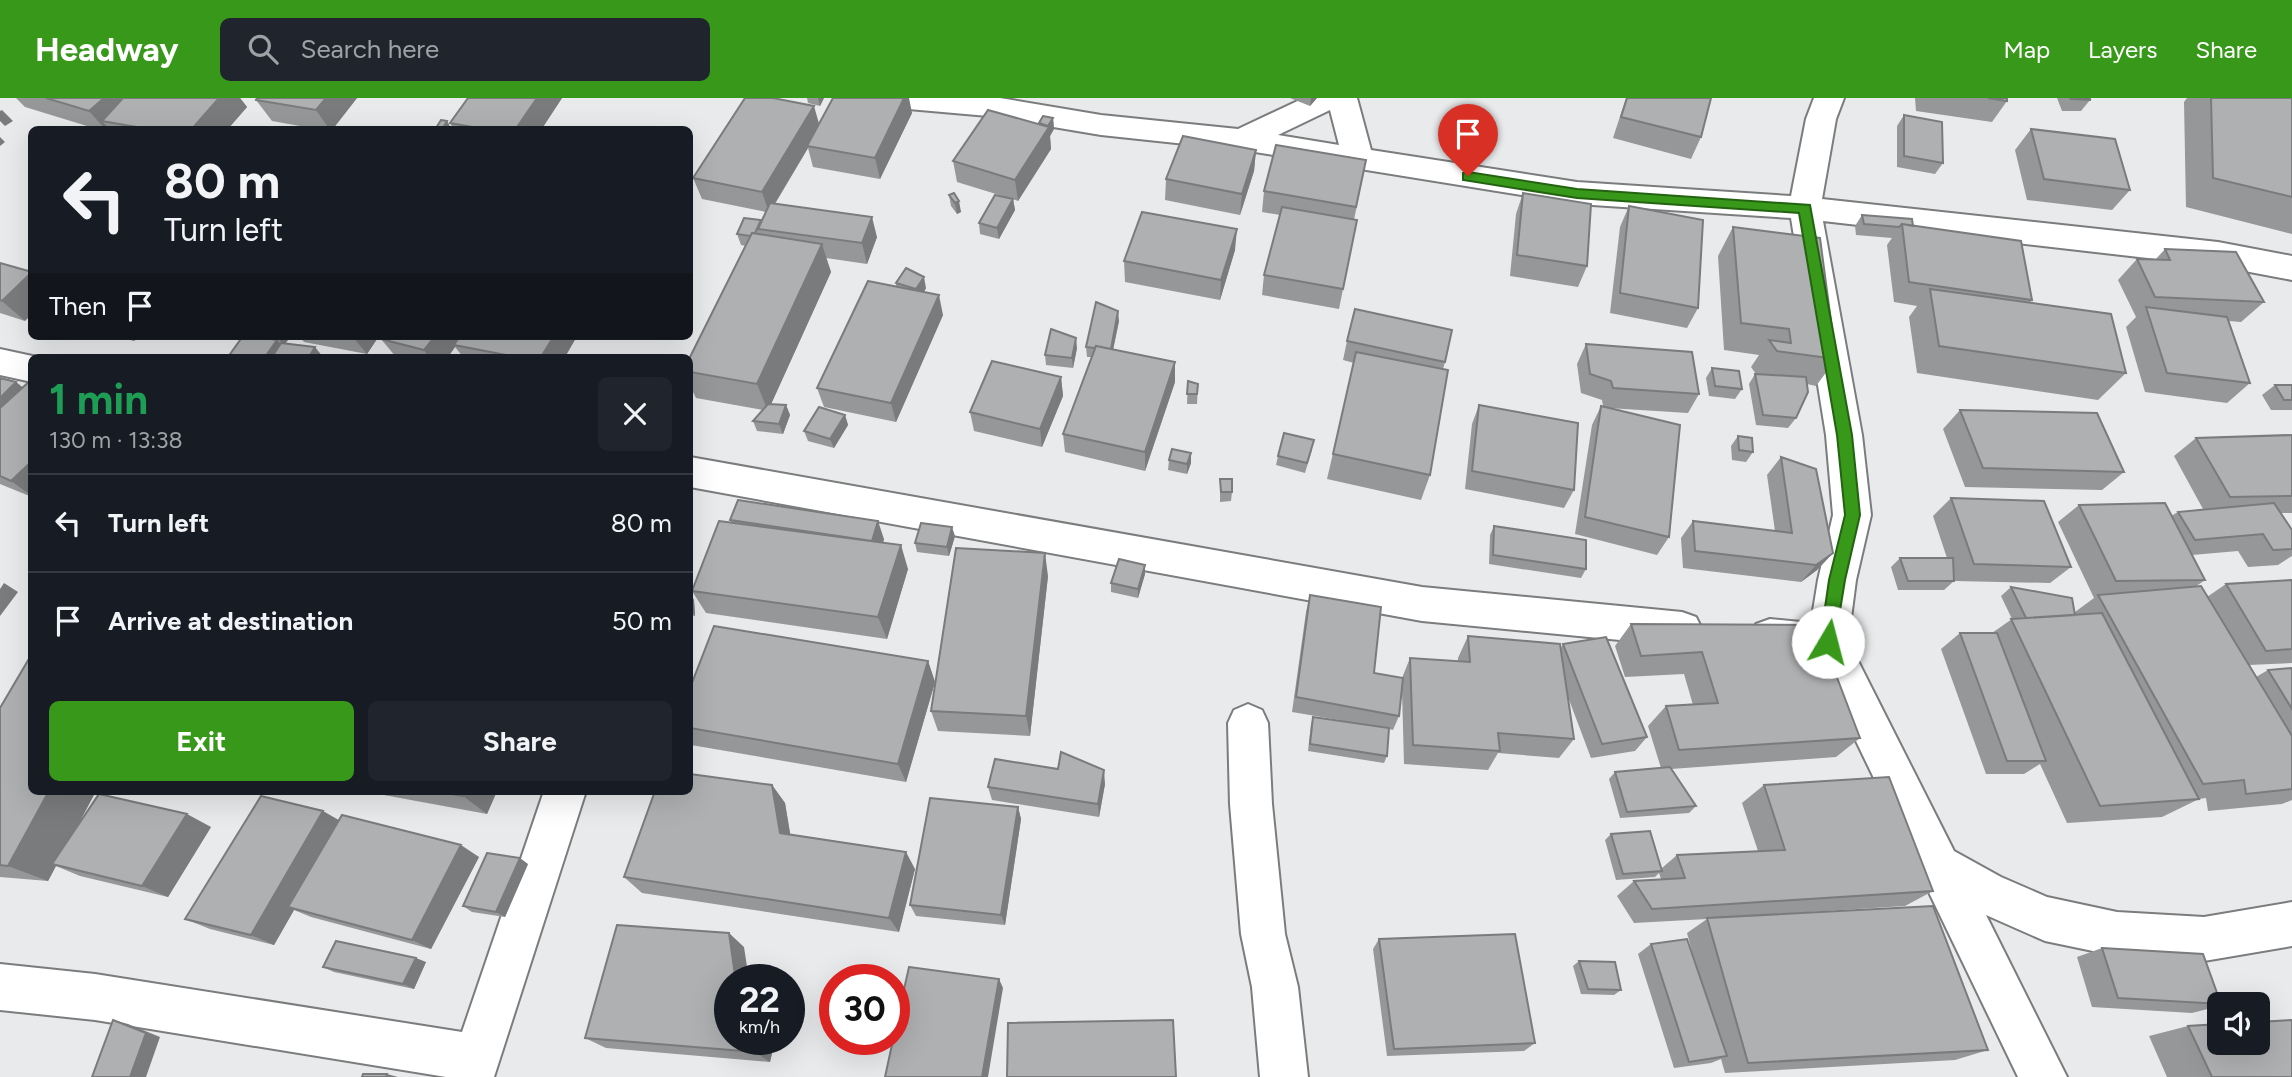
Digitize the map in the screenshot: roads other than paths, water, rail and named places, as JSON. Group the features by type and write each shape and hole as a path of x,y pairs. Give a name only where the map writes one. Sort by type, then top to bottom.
{"street":[{"path":"897,98 988,106 1101,125 1242,140 1577,193 1805,208 2218,254 2292,268"},
{"path":"1242,140 1329,98"},
{"path":"1342,98 1358,160"},
{"path":"1829,98 1821,119 1805,208 1844,435 1852,515 1837,580 1828,642 2043,1077"},
{"path":"0,362 28,368"},
{"path":"693,473 1423,604 1828,642"},
{"path":"1248,723 1251,804 1263,934 1275,987 1284,1077"},
{"path":"0,987 95,996 472,1067 551,840 564,795"},
{"path":"1938,866 1985,892 2045,919 2117,934 2204,939 2292,924"}]}
